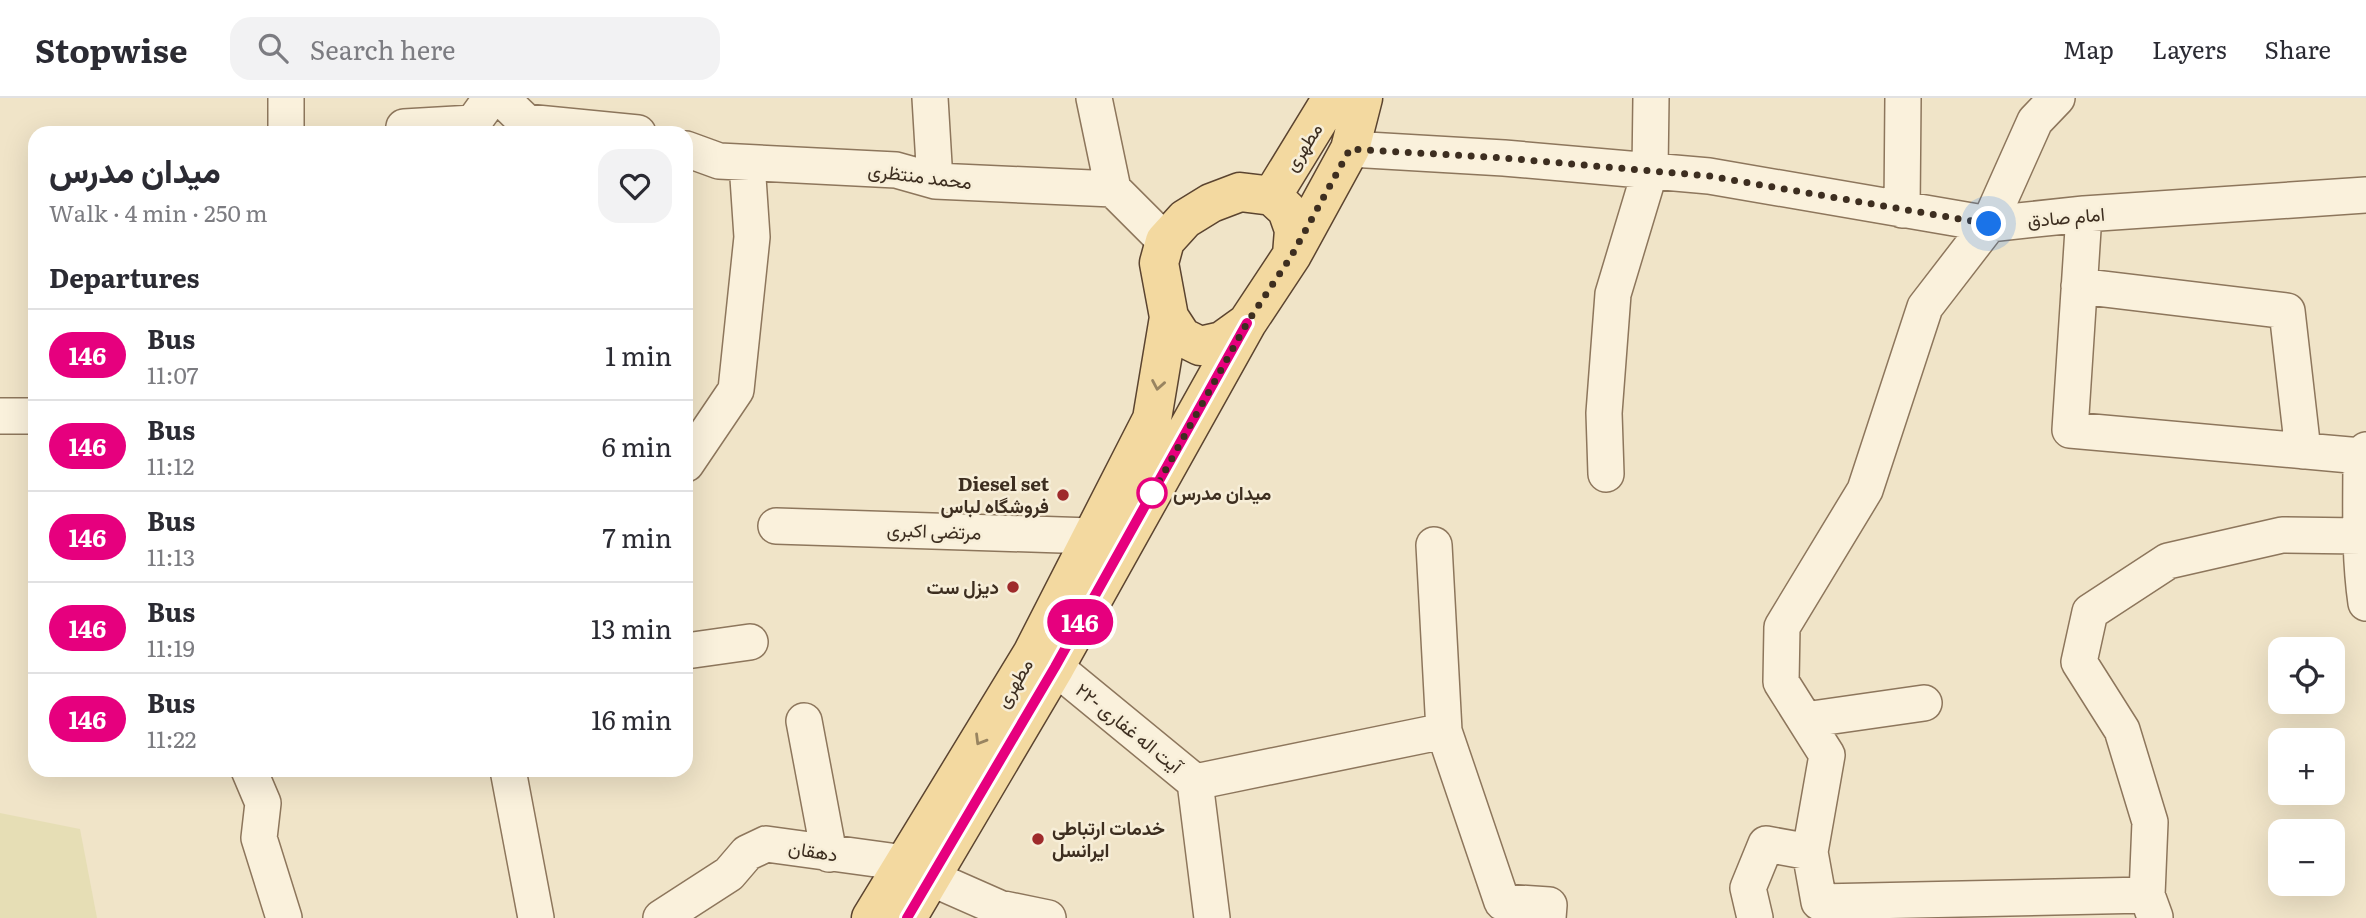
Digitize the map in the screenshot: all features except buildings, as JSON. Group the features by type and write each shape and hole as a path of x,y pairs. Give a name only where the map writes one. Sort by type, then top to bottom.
{"main road":[{"name":"مطهری","path":"1272,196 1332,98"},
{"name":"مطهری","path":"1292,255 1350,149 1363,98"},
{"path":"1312,134 1314,145 1320,153 1330,158 1341,156 1350,149"},
{"path":"1240,192 1272,196 1287,211 1294,230 1292,255 1247,323 1222,341 1200,346 1182,337 1169,317 1159,263 1165,241 1185,219 1211,203 1240,192"},
{"name":"مطهری","path":"906,918 918,870 1152,419 1169,317"},
{"name":"مطهری","path":"871,918 918,870 1055,667 1247,323"}],"street":[{"path":"286,98 286,126"},
{"path":"421,126 473,123 491,98"},
{"path":"501,98 526,122 567,126"},
{"path":"930,98 935,181"},
{"path":"1094,98 1113,189 1165,241"},
{"path":"1606,474 1604,413 1613,294 1650,171 1651,98"},
{"path":"1902,210 1903,98"},
{"path":"2057,98 2035,121 1989,224 1925,307 1865,490 1782,627 1782,682 1827,755 1810,852 1819,902 1897,909 2152,907 2150,822 2122,730 2079,662 2090,612 2168,561 2282,535 2361,536"},
{"name":"امام صادق","path":"1350,149 1504,158 1709,176 1989,224 2084,214 2366,195"},
{"name":"محمد منتظری","path":"693,152 719,161 896,170 935,181 1113,189"},
{"path":"693,453 736,390 752,237 747,163"},
{"path":"2084,214 2070,430 2303,451 2364,453 2361,570 2366,603"},
{"path":"2079,286 2287,311 2303,451"},
{"path":"0,415 28,416"},
{"name":"مرتضی اکبری","path":"776,526 1093,536"},
{"path":"1434,545 1444,731 1502,902 1549,905 1548,918"},
{"path":"693,650 750,642"},
{"name":"۲۲- آیت اله غفاری","path":"1055,667 1195,782 1212,918"},
{"path":"1805,720 1924,703"},
{"path":"804,721 829,854"},
{"path":"1195,782 1444,731"},
{"path":"252,777 263,803 259,838 284,918"},
{"path":"509,777 536,918"},
{"name":"دهقان","path":"662,918 729,874 747,853 766,844 918,870 999,908 1048,918"},
{"path":"1755,918 1748,888 1766,844 1810,852"}],"shaded area":[{"path":"0,813 80,829 97,918 0,918"}],"bus line":[{"name":"146","path":"907,918 1055,667 1247,323"}],"place":[{"name":"میدان مدرس","path":"1152,493"},
{"name":"Diesel set فروشگاه لباس","path":"1063,495"},
{"name":"دیزل ست","path":"1013,587"},
{"name":"خدمات ارتباطی ایرانسل","path":"1038,839"}],"route":[{"path":"1152,493 1150,498 1247,323 1292,255 1350,149 1504,158 1709,176 1989,224"}]}
